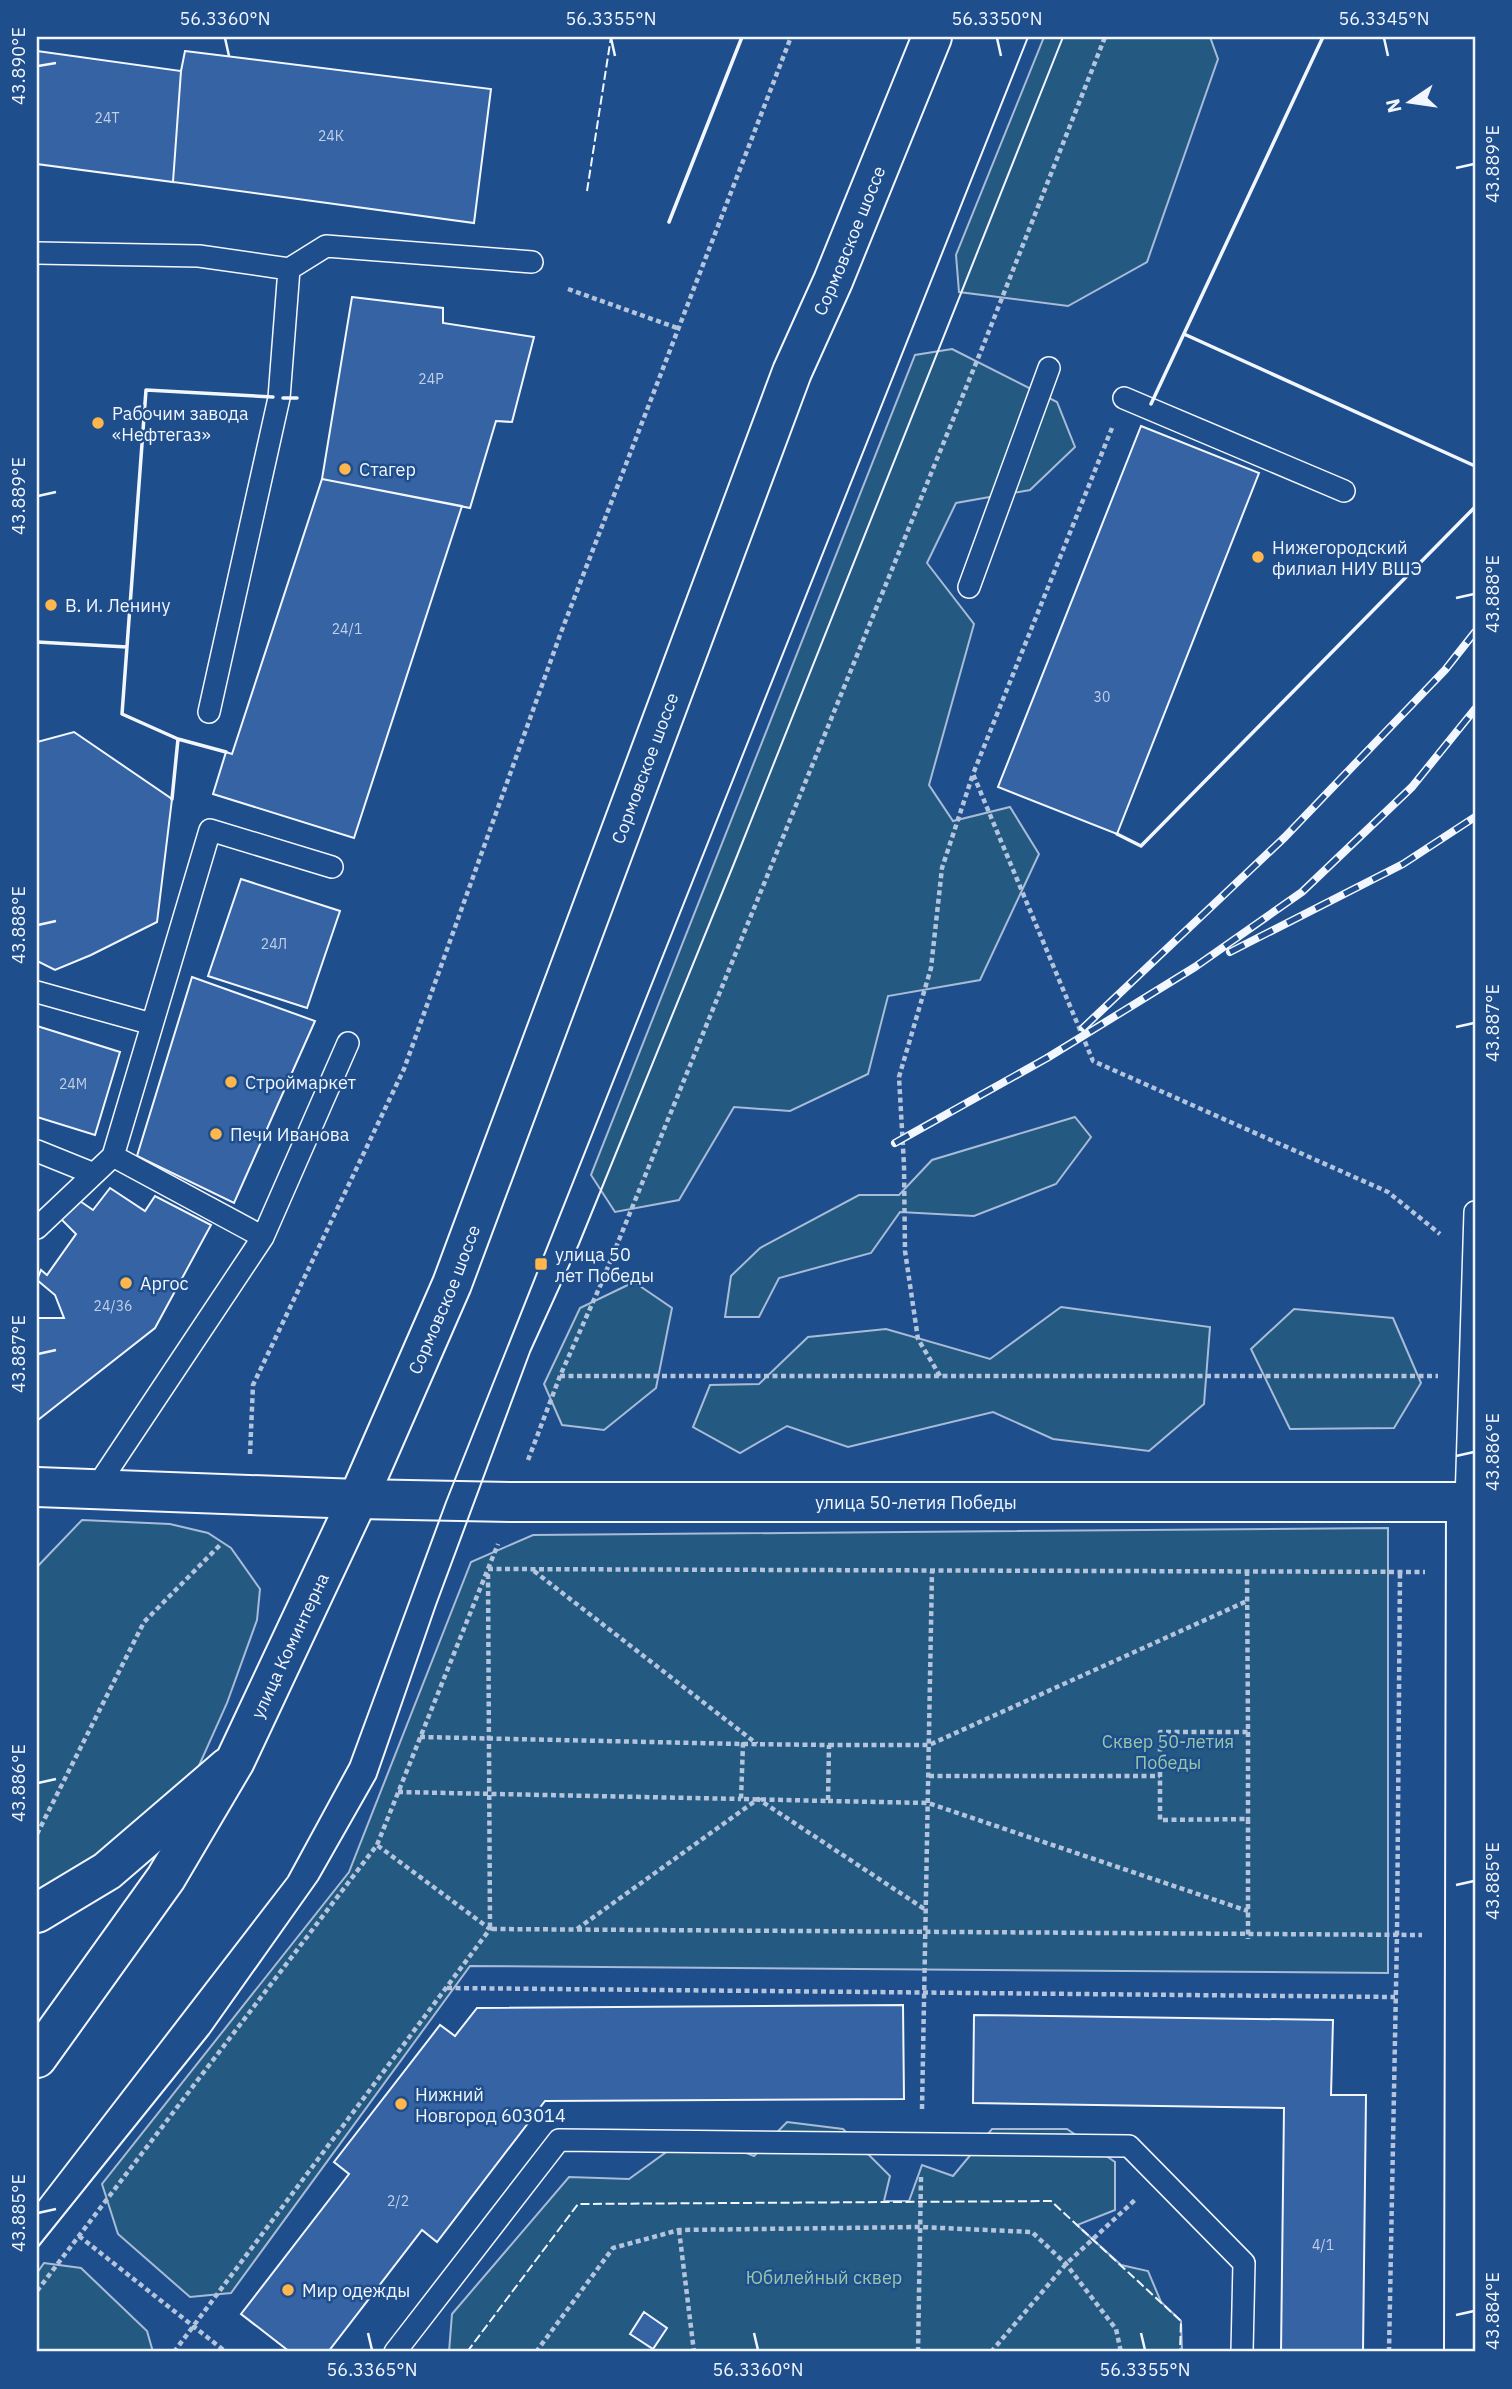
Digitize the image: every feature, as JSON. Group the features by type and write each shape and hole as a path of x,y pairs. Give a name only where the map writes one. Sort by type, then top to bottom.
{"main road":[{"name":"Сормовское шоссе","path":"358,1499 452,1284 792,372 833,281 932,37"},
{"path":"37,1487 358,1499"},
{"name":"улица 50-летия Победы","path":"358,1499 514,1502 1471,1502"},
{"name":"улица Коминтерна","path":"37,2058 166,1878 235,1761 358,1499"},
{"path":"1464,2352 1466,1573 1471,1502"},
{"path":"37,1913 107,1871 235,1761"}],"lane":[{"path":"37,253 199,256 289,269 326,246 532,262"},
{"path":"209,712 279,398 289,269"},
{"path":"969,587 1049,368"},
{"path":"1124,398 1344,491"},
{"path":"37,1228 113,1156 210,830 332,867"},
{"path":"37,992 152,1024"},
{"path":"96,1488 262,1237 348,1043"},
{"path":"37,1151 94,1174"},
{"path":"113,1156 262,1237"},
{"path":"1471,1502 1469,1376 1475,1212"},
{"path":"395,2352 559,2140 1129,2146 1244,2263 1242,2352"}],"path":[{"path":"250,1462 253,1385 404,1069 560,635 791,37"},
{"path":"537,1433 601,1284 975,367 1105,37"},
{"path":"568,289 680,329"},
{"path":"940,1376 918,1339 905,1251 899,1077 930,968 942,868 973,774 1124,398"},
{"path":"973,774 1093,1061 1388,1192 1474,1261"},
{"path":"561,1376 1469,1376"},
{"path":"37,1834 144,1622 222,1543"},
{"path":"488,1569 1466,1573"},
{"path":"37,2291 377,1845 488,1569"},
{"path":"174,2352 490,1929 488,1569"},
{"path":"532,1569 757,1744"},
{"path":"918,2352 932,1571"},
{"path":"1247,1571 1248,1937"},
{"path":"1389,2352 1397,1935 1400,1572"},
{"path":"420,1737 929,1745 1247,1601"},
{"path":"1248,1732 1160,1732 1160,1820 1248,1819"},
{"path":"741,1799 743,1744"},
{"path":"828,1801 830,1745"},
{"path":"929,1776 1160,1776"},
{"path":"398,1792 928,1803 1248,1911"},
{"path":"758,1799 926,1910"},
{"path":"576,1929 758,1799"},
{"path":"377,1845 490,1929 926,1931 1248,1937 1464,1935"},
{"path":"447,1988 1395,1997"},
{"path":"991,2352 1066,2264 1160,2178"},
{"path":"536,2352 613,2248 679,2230 920,2227 1032,2232 1066,2264 1116,2329 1121,2352"},
{"path":"679,2230 694,2352"},
{"path":"79,2236 226,2352"}],"green space":[{"path":"1044,37 1210,37 1218,59 1147,262 1068,306 959,292 956,255"},
{"path":"952,349 1057,402 1075,447 1030,490 956,503 927,563 974,624 929,785 953,821 1010,807 1039,854 980,980 888,996 868,1074 790,1111 734,1107 679,1200 615,1212 591,1175 915,355"},
{"path":"1075,1117 1091,1137 1056,1184 974,1216 900,1212 871,1253 779,1278 759,1317 725,1317 731,1276 760,1248 859,1195 899,1195 932,1160"},
{"path":"634,1282 672,1308 656,1388 604,1430 562,1425 544,1384 580,1308"},
{"path":"1061,1307 1210,1327 1204,1404 1149,1451 1053,1439 993,1412 848,1447 787,1426 740,1453 693,1427 710,1385 759,1384 808,1337 886,1329 990,1359"},
{"path":"1294,1309 1393,1318 1421,1383 1394,1428 1290,1429 1251,1349"},
{"path":"82,1520 170,1524 208,1533 231,1548 260,1589 257,1620 227,1703 189,1788 84,1874 37,1890 37,1567"},
{"name":"Сквер 50-летия Победы","path":"1388,1528 1388,1973 470,1966 231,2293 190,2297 118,2234 102,2184 349,1872 471,1562 533,1535"},
{"name":"Юбилейный сквер","path":"787,2122 843,2129 890,2176 884,2201 909,2201 922,2165 953,2176 992,2129 1067,2129 1115,2162 1115,2210 1077,2225 1121,2265 1148,2271 1161,2302 1181,2321 1182,2352 449,2352 452,2314 569,2177 629,2179 694,2132 754,2156"},
{"path":"44,2263 81,2268 147,2331 153,2352 37,2352 37,2273"}],"building":[{"path":"37,51 181,71 173,182 37,164"},
{"path":"185,51 491,89 474,223 173,182 181,71"},
{"path":"352,297 443,308 443,323 534,337 512,422 496,421 470,508 322,479"},
{"path":"1141,426 1259,473 1117,834 998,787"},
{"path":"322,479 462,506 354,838 213,794 226,752 232,754"},
{"path":"74,732 172,799 157,922 55,970 37,961 37,742"},
{"path":"241,879 340,911 307,1008 208,976"},
{"path":"192,977 315,1021 234,1203 137,1156"},
{"path":"37,1026 120,1052 95,1135 37,1117"},
{"path":"110,1188 145,1211 155,1196 211,1225 155,1328 38,1420 37,1318 64,1318 55,1295 37,1280 41,1270 47,1275 76,1234 61,1219 77,1199 93,1210"},
{"path":"903,2005 904,2099 545,2101 437,2242 422,2230 328,2352 290,2352 241,2314 349,2174 334,2162 440,2025 455,2036 477,2008"},
{"path":"974,2015 1333,2020 1331,2095 1366,2095 1363,2352 1281,2352 1284,2108 973,2103"},
{"path":"644,2312 667,2328 653,2349 630,2334"}],"tram line":[{"path":"37,2203 288,1877 350,1763 446,1502 1028,37"},
{"path":"37,2248 209,2034 318,1880 376,1778 436,1605 530,1352 579,1244 733,866 1063,37"}],"railway":[{"path":"1083,1028 1285,837 1445,670 1475,632"},
{"path":"895,1143 1047,1058 1195,967 1302,892 1412,787 1475,709"},
{"path":"1230,952 1403,864 1475,817"}],"fence":[{"path":"587,191 611,37"},
{"path":"467,2352 578,2204 1051,2201 1181,2321 1180,2352"}],"wall":[{"path":"669,222 742,37"},
{"path":"1151,404 1323,37"},
{"path":"1184,334 1475,466"},
{"path":"226,752 178,739 122,714 146,390 273,397"},
{"path":"283,398 297,398"},
{"path":"1117,834 1141,846 1475,507"},
{"path":"37,642 127,647"},
{"path":"172,799 178,739"}],"place":[{"name":"Рабочим завода «Нефтегаз»","path":"98,423"},
{"name":"Стагер","path":"345,469"},
{"name":"Нижегородский филиал НИУ ВШЭ","path":"1258,557"},
{"name":"В. И. Ленину","path":"51,605"},
{"name":"Строймаркет","path":"231,1082"},
{"name":"Печи Иванова","path":"216,1134"},
{"name":"улица 50 лет Победы","path":"541,1264"},
{"name":"Аргос","path":"126,1283"},
{"name":"Нижний Новгород 603014","path":"401,2104"},
{"name":"Мир одежды","path":"288,2290"}]}
